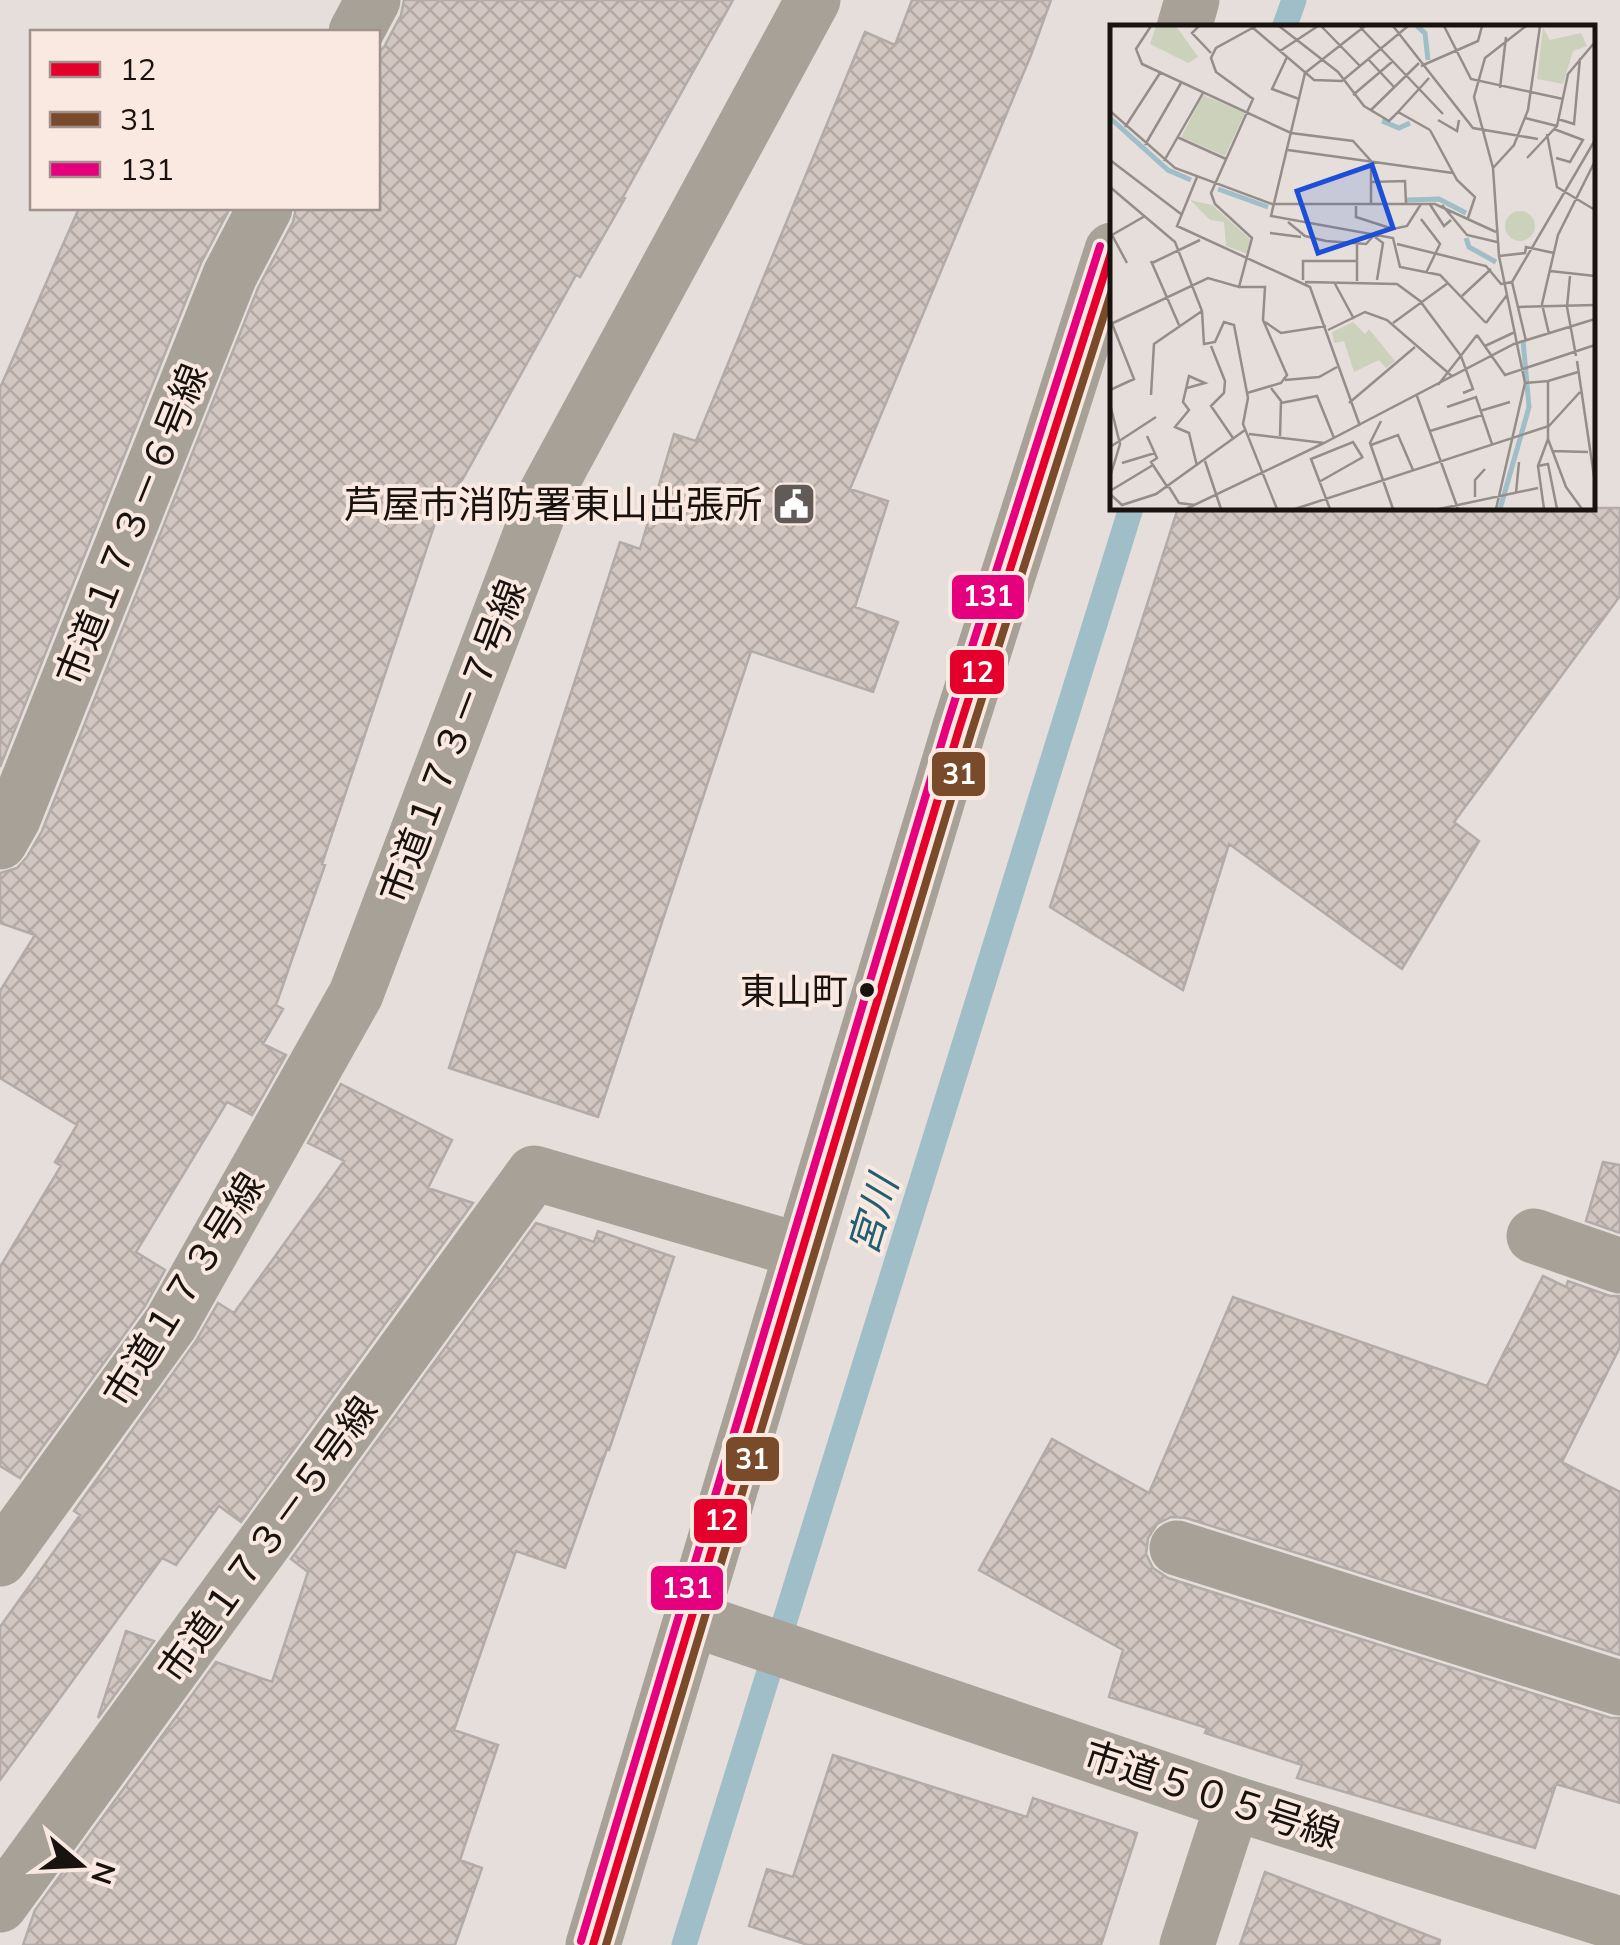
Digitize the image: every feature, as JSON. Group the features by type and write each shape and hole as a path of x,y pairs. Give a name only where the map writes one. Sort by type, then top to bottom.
{"street":[{"path":"357,30 372,0"},
{"name":"市道１７３－７号線","path":"319,1060 356,994 546,492 813,0"},
{"path":"1185,25 1192,0"},
{"name":"市道１７３－６号線","path":"0,842 230,276 265,210"},
{"path":"593,1945 959,729 1110,256"},
{"name":"市道１７３号線","path":"8,1531 171,1323 319,1060"},
{"name":"市道１７３－５号線","path":"0,1905 534,1173 802,1251"},
{"path":"1534,1236 1620,1266"},
{"path":"1177,1548 1620,1688"},
{"name":"市道５０５号線","path":"692,1619 1233,1803 1620,1924"},
{"path":"1187,1945 1233,1803"}],"building":[{"path":"404,0 733,0 580,277 576,275 435,523 276,1005 283,1009 263,1044 286,1055 252,1115 227,1102 136,1252 165,1270 145,1306 20,1478 0,1466 0,1267 61,1166 55,1162 77,1125 0,1078 0,991 35,935 0,923 0,873 17,868 42,831 258,288 296,210 380,210 380,51 401,15"},
{"path":"912,0 1051,0 850,489 888,501 855,607 898,622 873,692 751,651 598,1117 449,1068 620,542 640,549 674,434 696,441 865,32 895,45"},
{"path":"78,210 229,210 201,263 0,767 0,388"},
{"path":"1620,508 1620,596 1454,822 1479,841 1402,969 1229,844 1183,990 1050,907 1177,510"},
{"path":"341,1084 452,1140 428,1188 473,1203 241,1522 219,1506 176,1565 162,1558 0,1780 0,1627 80,1515 74,1511 196,1341 218,1303 234,1313 344,1161 308,1143"},
{"path":"1603,1162 1620,1165 1620,1233 1586,1221"},
{"path":"536,1223 594,1242 598,1231 674,1257 565,1568 516,1551 454,1730 498,1745 460,1860 482,1868 455,1945 23,1945 35,1910 216,1662 272,1682 308,1572 291,1559"},
{"path":"1543,1276 1566,1287 1568,1281 1620,1296 1620,1347 1562,1462 1620,1492 1620,1655 1186,1518 1171,1517 1157,1524 1148,1538 1146,1554 1153,1568 1168,1578 1620,1718 1620,1803 1556,1784 1535,1848 1297,1778 1302,1765 1205,1733 1207,1728 1109,1697 1123,1650 979,1570 1052,1439 1149,1493 1233,1297 1487,1386"},
{"path":"126,1631 154,1641 98,1718"},
{"path":"833,1755 1027,1817 1033,1798 1137,1833 1101,1945 808,1945 749,1926 767,1869 793,1877"},
{"path":"1265,1872 1440,1940 1439,1945 1240,1945"}],"waterway":[{"name":"宮川","path":"1285,25 1294,0"},
{"name":"宮川","path":"684,1945 1130,510"}],"transit line":[{"name":"131","path":"581,1941 947,725 1100,246"},
{"name":"12","path":"593,1945 959,729 1110,256"},
{"name":"31","path":"606,1945 971,733 1110,296"}],"place":[{"name":"芦屋市消防署東山出張所","path":"794,504"},
{"name":"東山町","path":"867,990"}]}
